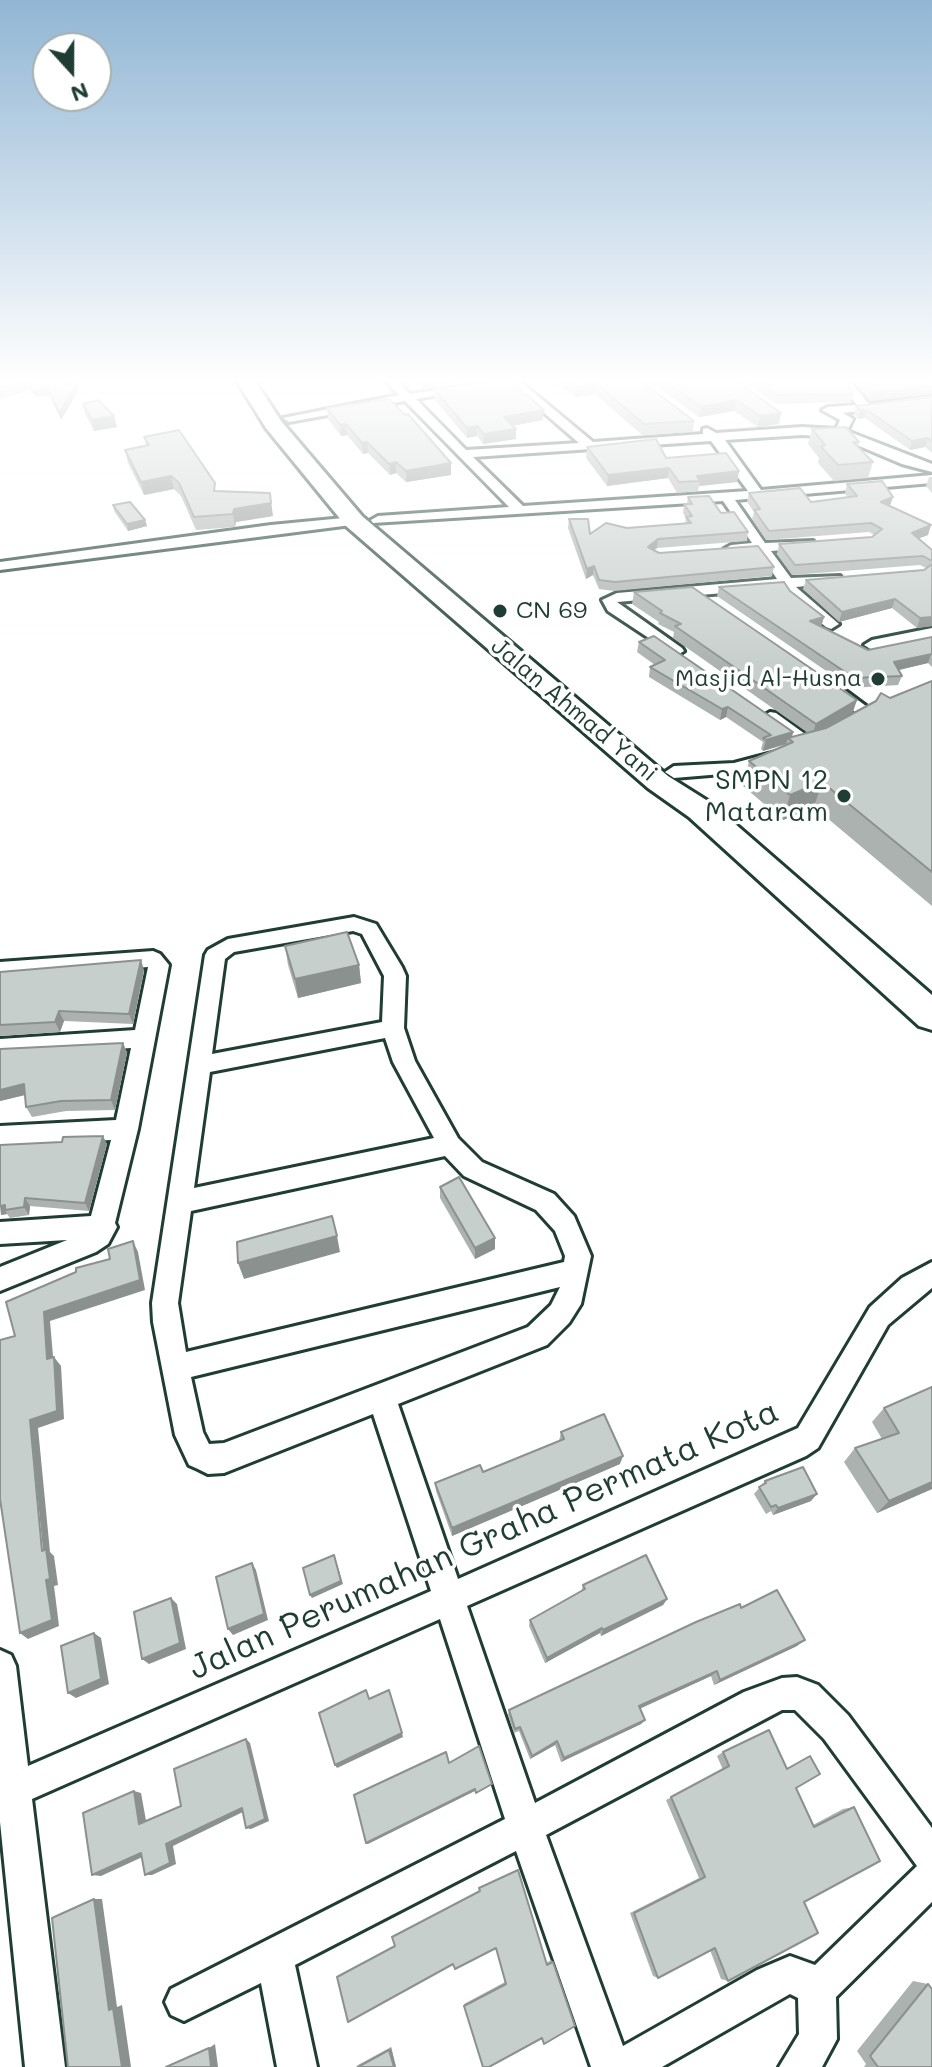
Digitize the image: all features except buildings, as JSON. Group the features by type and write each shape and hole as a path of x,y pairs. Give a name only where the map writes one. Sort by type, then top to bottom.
{"highway":[{"name":"Jalan Ahmad Yani","path":"315,474 354,521 671,777 709,804 932,1016"},
{"path":"338,474 378,520 671,777"},
{"path":"709,804 932,983"}],"street":[{"path":"483,474 519,510"},
{"path":"742,474 757,494"},
{"path":"378,520 932,479"},
{"path":"726,496 785,582 805,605 831,624"},
{"path":"0,566 271,529 354,521"},
{"path":"716,551 823,543"},
{"path":"690,661 608,601 617,597 845,578"},
{"path":"694,591 720,609"},
{"path":"872,645 932,633"},
{"path":"671,777 734,768 811,746 862,718 866,710 811,671"},
{"path":"752,704 811,746"},
{"path":"354,924 364,926 395,976 393,1028 404,1062 450,1145 473,1169 545,1202 569,1232 578,1256 577,1271 572,1295 560,1314 537,1336 224,1458 208,1459 199,1455 189,1435 165,1303 199,1065 215,955 228,946 354,924"},
{"path":"0,970 158,961 145,1038 104,1227 99,1236 87,1244 0,1279"},
{"path":"199,1065 393,1028"},
{"path":"0,1048 145,1038"},
{"path":"0,1136 126,1129"},
{"path":"180,1202 450,1145"},
{"path":"0,1233 104,1227"},
{"path":"175,1368 577,1271"},
{"name":"Jalan Perumahan Graha Permata Kota","path":"7,1793 696,1488 779,1455 808,1438 879,1316 911,1287 932,1274"},
{"path":"381,1395 525,1826 611,2067"},
{"path":"0,1666 7,1793 45,2067"},
{"path":"184,2002 756,1704 782,1694 797,1693 806,1697 836,1727 932,1857"},
{"path":"799,2067 818,2039 817,1989 932,1877"},
{"path":"274,1956 297,2067"},
{"path":"625,2067 770,1983 790,1975 805,1980 817,1989"}],"place":[{"name":"CN 69","path":"500,611"},
{"name":"Masjid Al-Husna","path":"878,679"},
{"name":"SMPN 12 Mataram","path":"844,796"}]}
